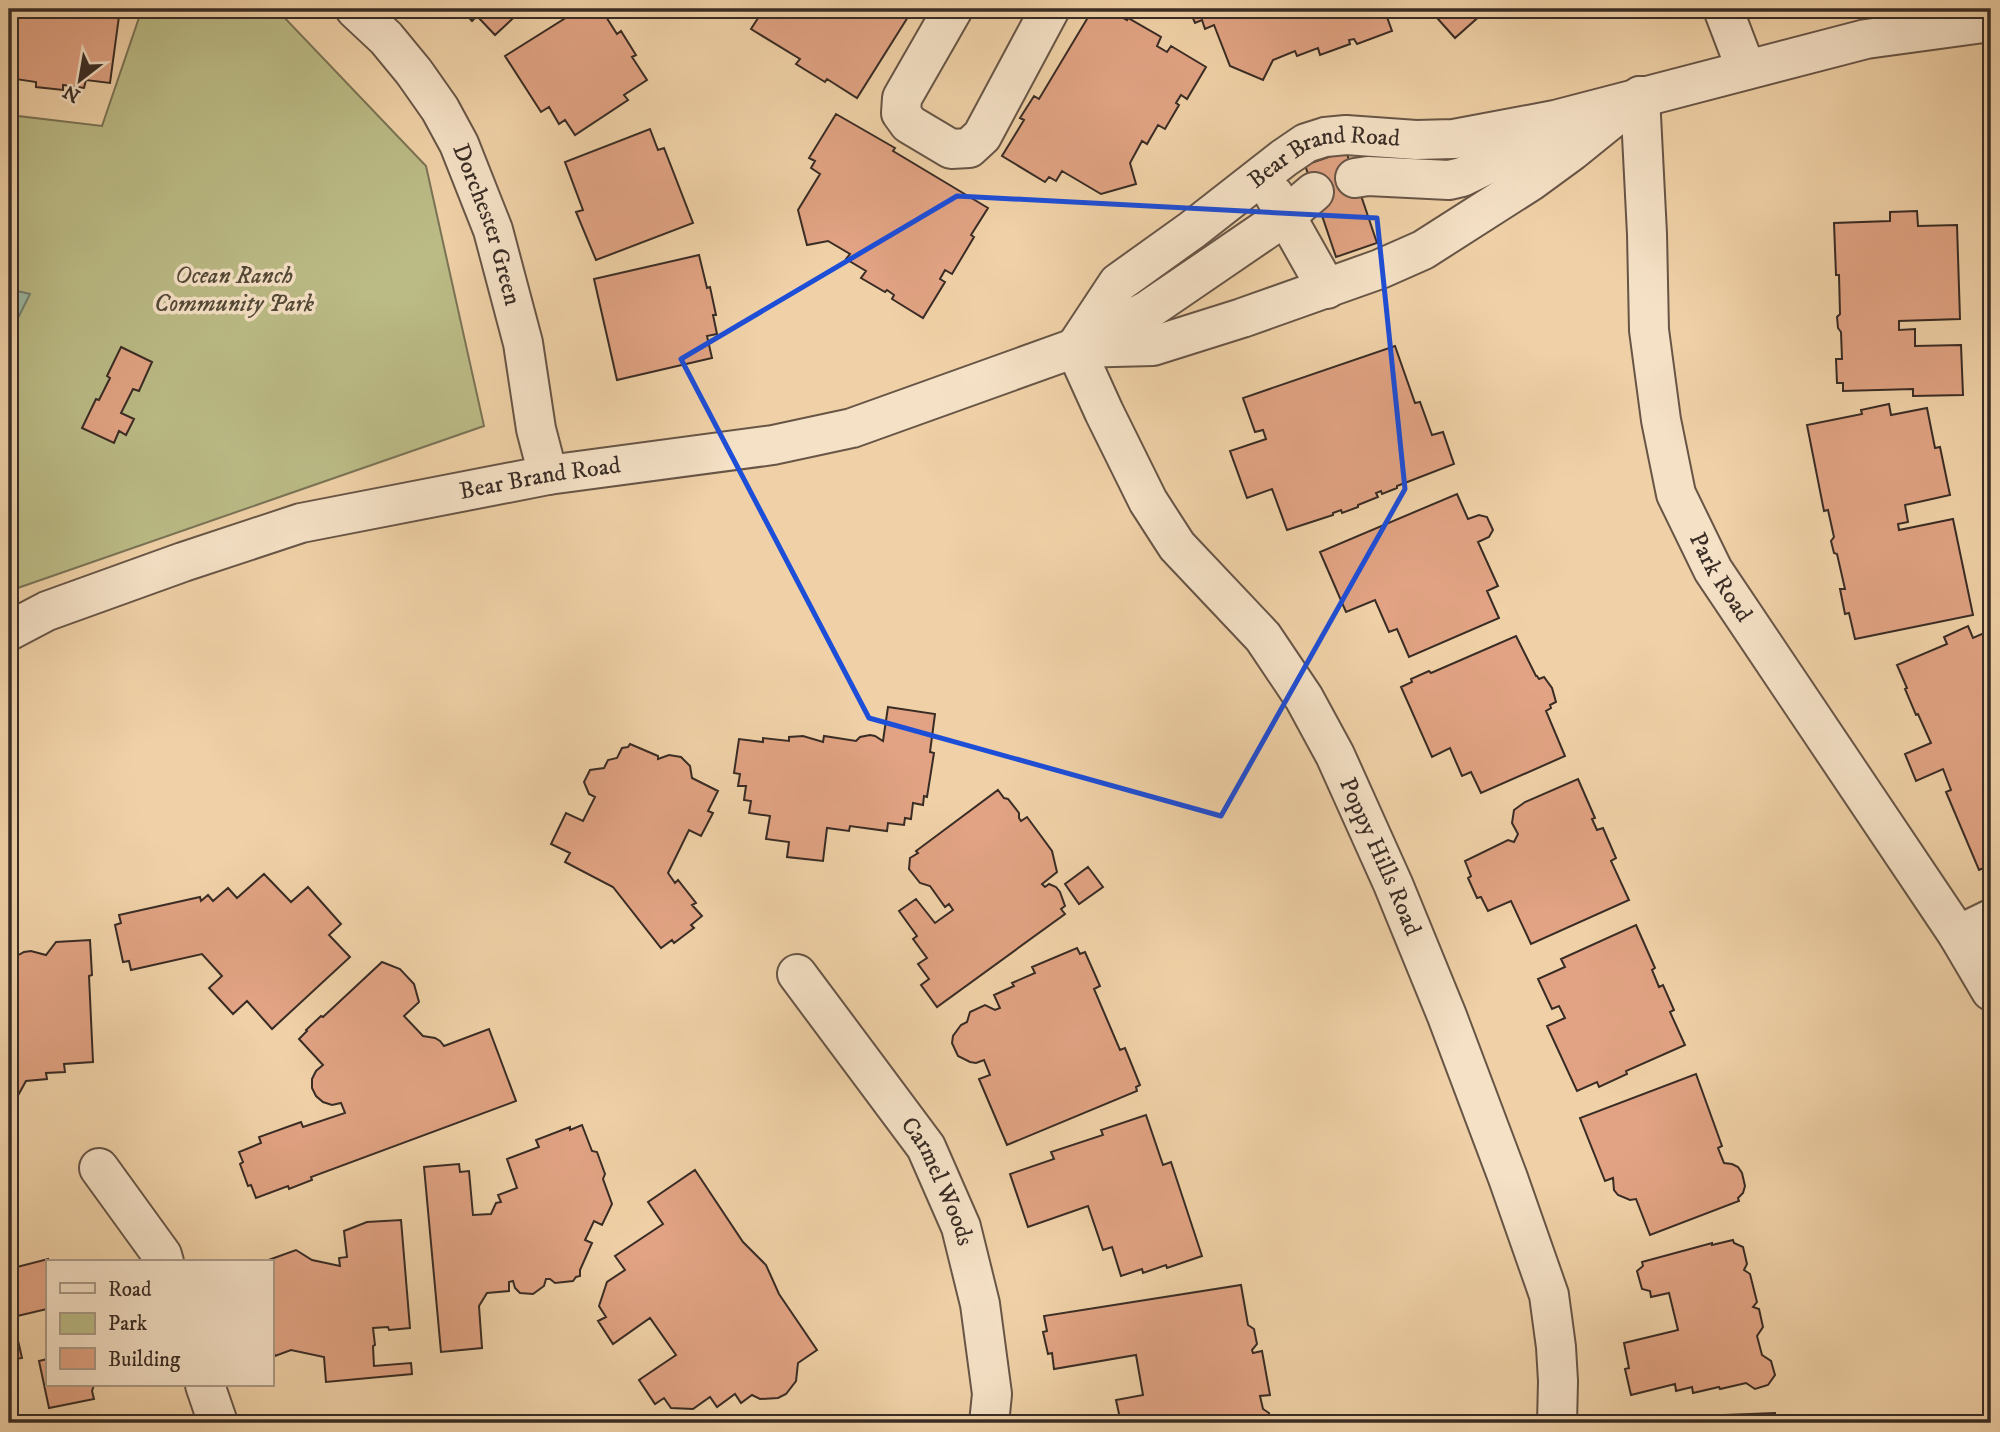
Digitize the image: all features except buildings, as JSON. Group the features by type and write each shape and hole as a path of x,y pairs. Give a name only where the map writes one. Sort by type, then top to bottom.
{"street":[{"name":"Dorchester Green","path":"355,9 386,38 414,72 440,109 459,144 493,230 523,343 536,429 548,475"},
{"path":"953,9 902,99 901,113 909,124 951,149 969,148 982,136 1050,9"},
{"path":"1723,9 1746,69"},
{"name":"Bear Brand Road","path":"1075,348 1118,283 1306,143 1325,137 1346,135 1416,140 1454,139 1555,120 1866,39 1991,22"},
{"name":"Bear Brand Road","path":"9,631 47,611 301,523 548,475 773,445 852,428 1075,348 1153,346 1327,289 1423,250 1531,181 1640,96"},
{"name":"Park Road","path":"1640,96 1649,330 1661,420 1676,494 1713,570 1975,927 1991,991"},
{"path":"1355,178 1368,176 1449,180 1462,177 1501,158 1555,120"},
{"path":"1263,175 1300,204 1327,289"},
{"path":"1075,348 1148,310 1300,204"},
{"name":"Poppy Hills Road","path":"1075,348 1148,501 1177,546 1263,637 1304,698 1335,755 1447,1016 1549,1295 1557,1359 1557,1423"},
{"name":"Carmel Woods","path":"797,974 926,1147 961,1227 980,1304 992,1394 989,1423"},
{"path":"99,1168 163,1260"},
{"path":"205,1386 218,1423"}],"highlighted area":[{"path":"957,196 1377,218 1405,489 1221,816 869,718 681,359"}],"green space":[{"name":"Ocean Ranch Community Park","path":"142,9 267,9 282,15 426,166 484,426 9,591 9,115 102,126"}],"shaded area":[{"path":"9,289 30,294 9,336"}]}
